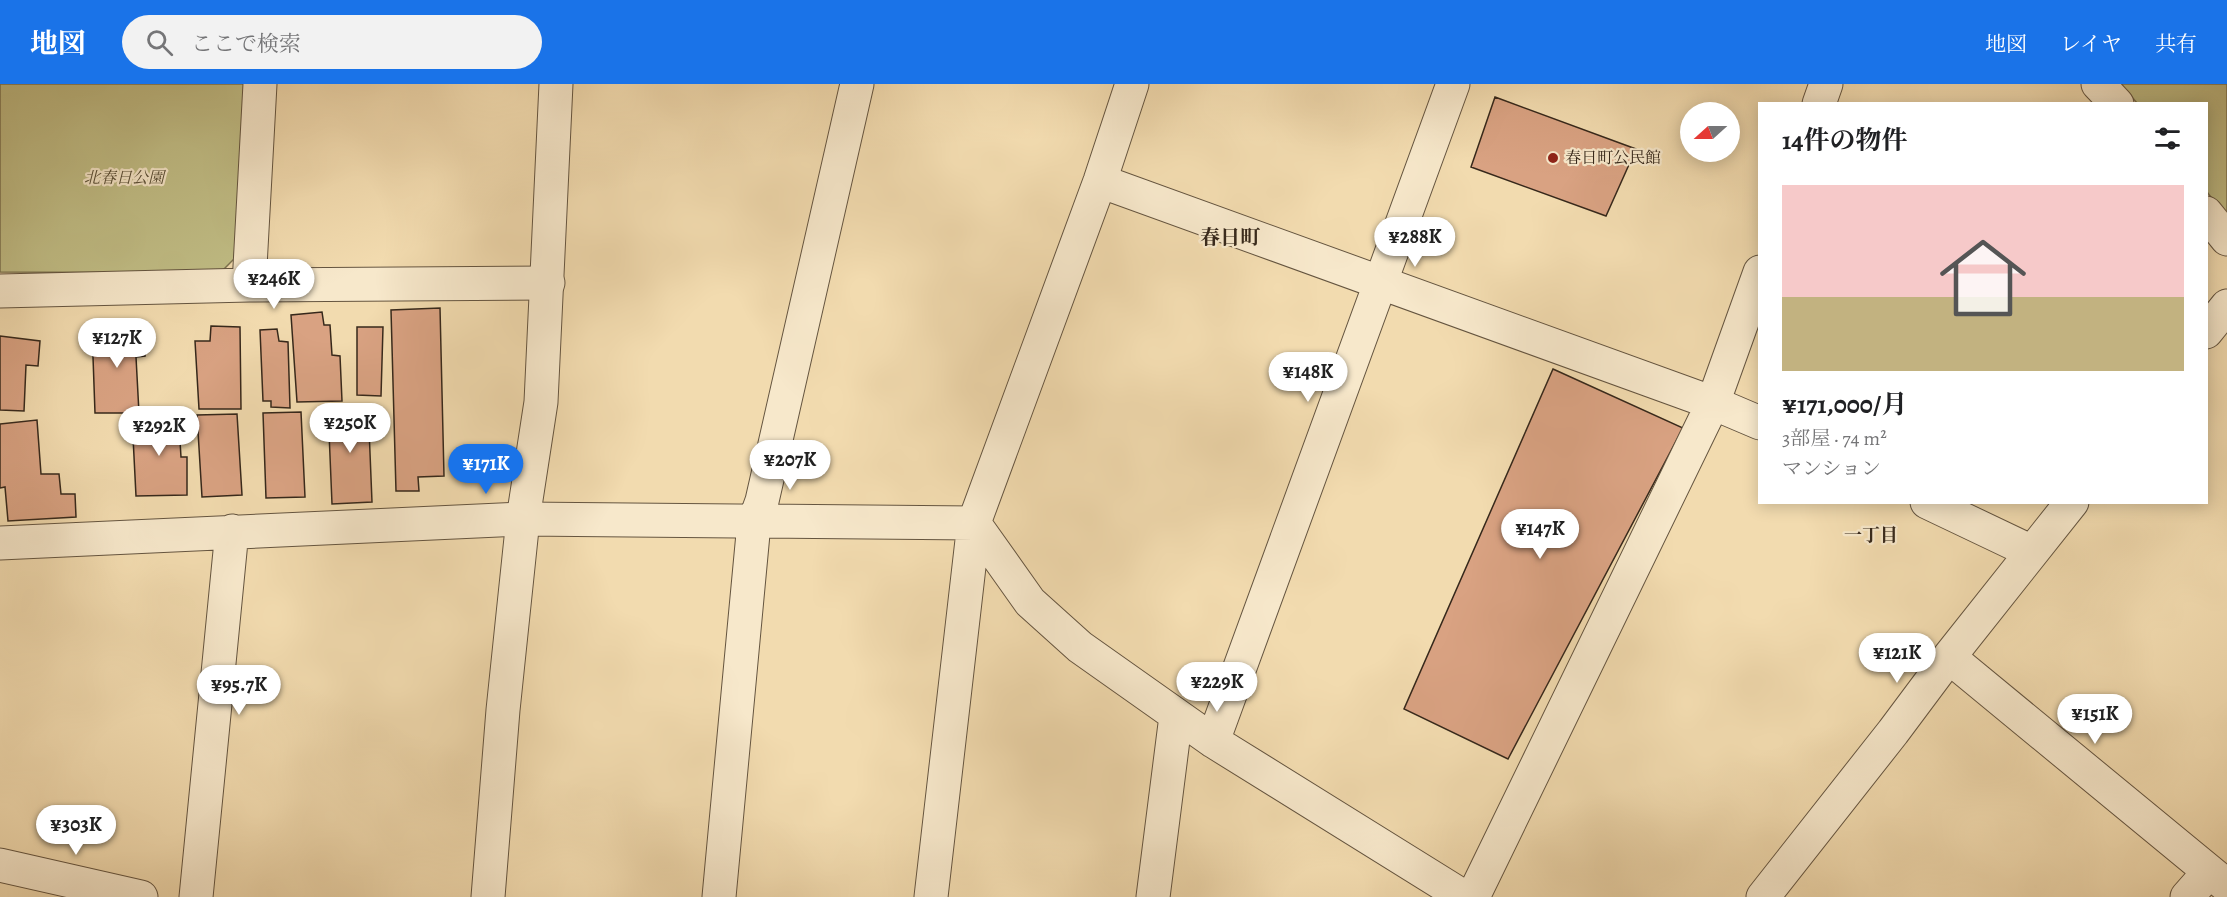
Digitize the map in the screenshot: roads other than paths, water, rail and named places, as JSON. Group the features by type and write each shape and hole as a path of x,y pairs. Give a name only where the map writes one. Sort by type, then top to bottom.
{"street":[{"path":"249,285 260,84"},
{"path":"488,897 503,710 523,519 541,402 556,84"},
{"path":"719,897 754,523 762,501 857,84"},
{"path":"931,897 974,523 1100,181 1132,84"},
{"path":"1213,741 1453,84"},
{"path":"1820,102 1826,84"},
{"path":"2098,84 2115,102"},
{"path":"1100,181 1713,403 1758,422"},
{"path":"2208,215 2227,239"},
{"path":"1473,897 1713,403 1758,278"},
{"path":"0,291 249,285 548,283"},
{"path":"2208,330 2227,306"},
{"path":"1931,504 2032,552"},
{"path":"1763,897 2070,504"},
{"path":"0,543 523,519 754,523 974,523"},
{"path":"974,523 1030,602 1080,647 1213,741 1464,897"},
{"path":"196,897 232,531"},
{"path":"1949,657 2218,879 2187,897"},
{"path":"1153,897 1176,716"},
{"path":"0,865 141,897"}],"place":[{"name":"春日町公民館","path":"1553,158"}],"district":[{"name":"春日町","path":"1230,237"},
{"name":"一丁目","path":"1871,535"}],"park label":[{"name":"北春日公園","path":"124,178"}]}
